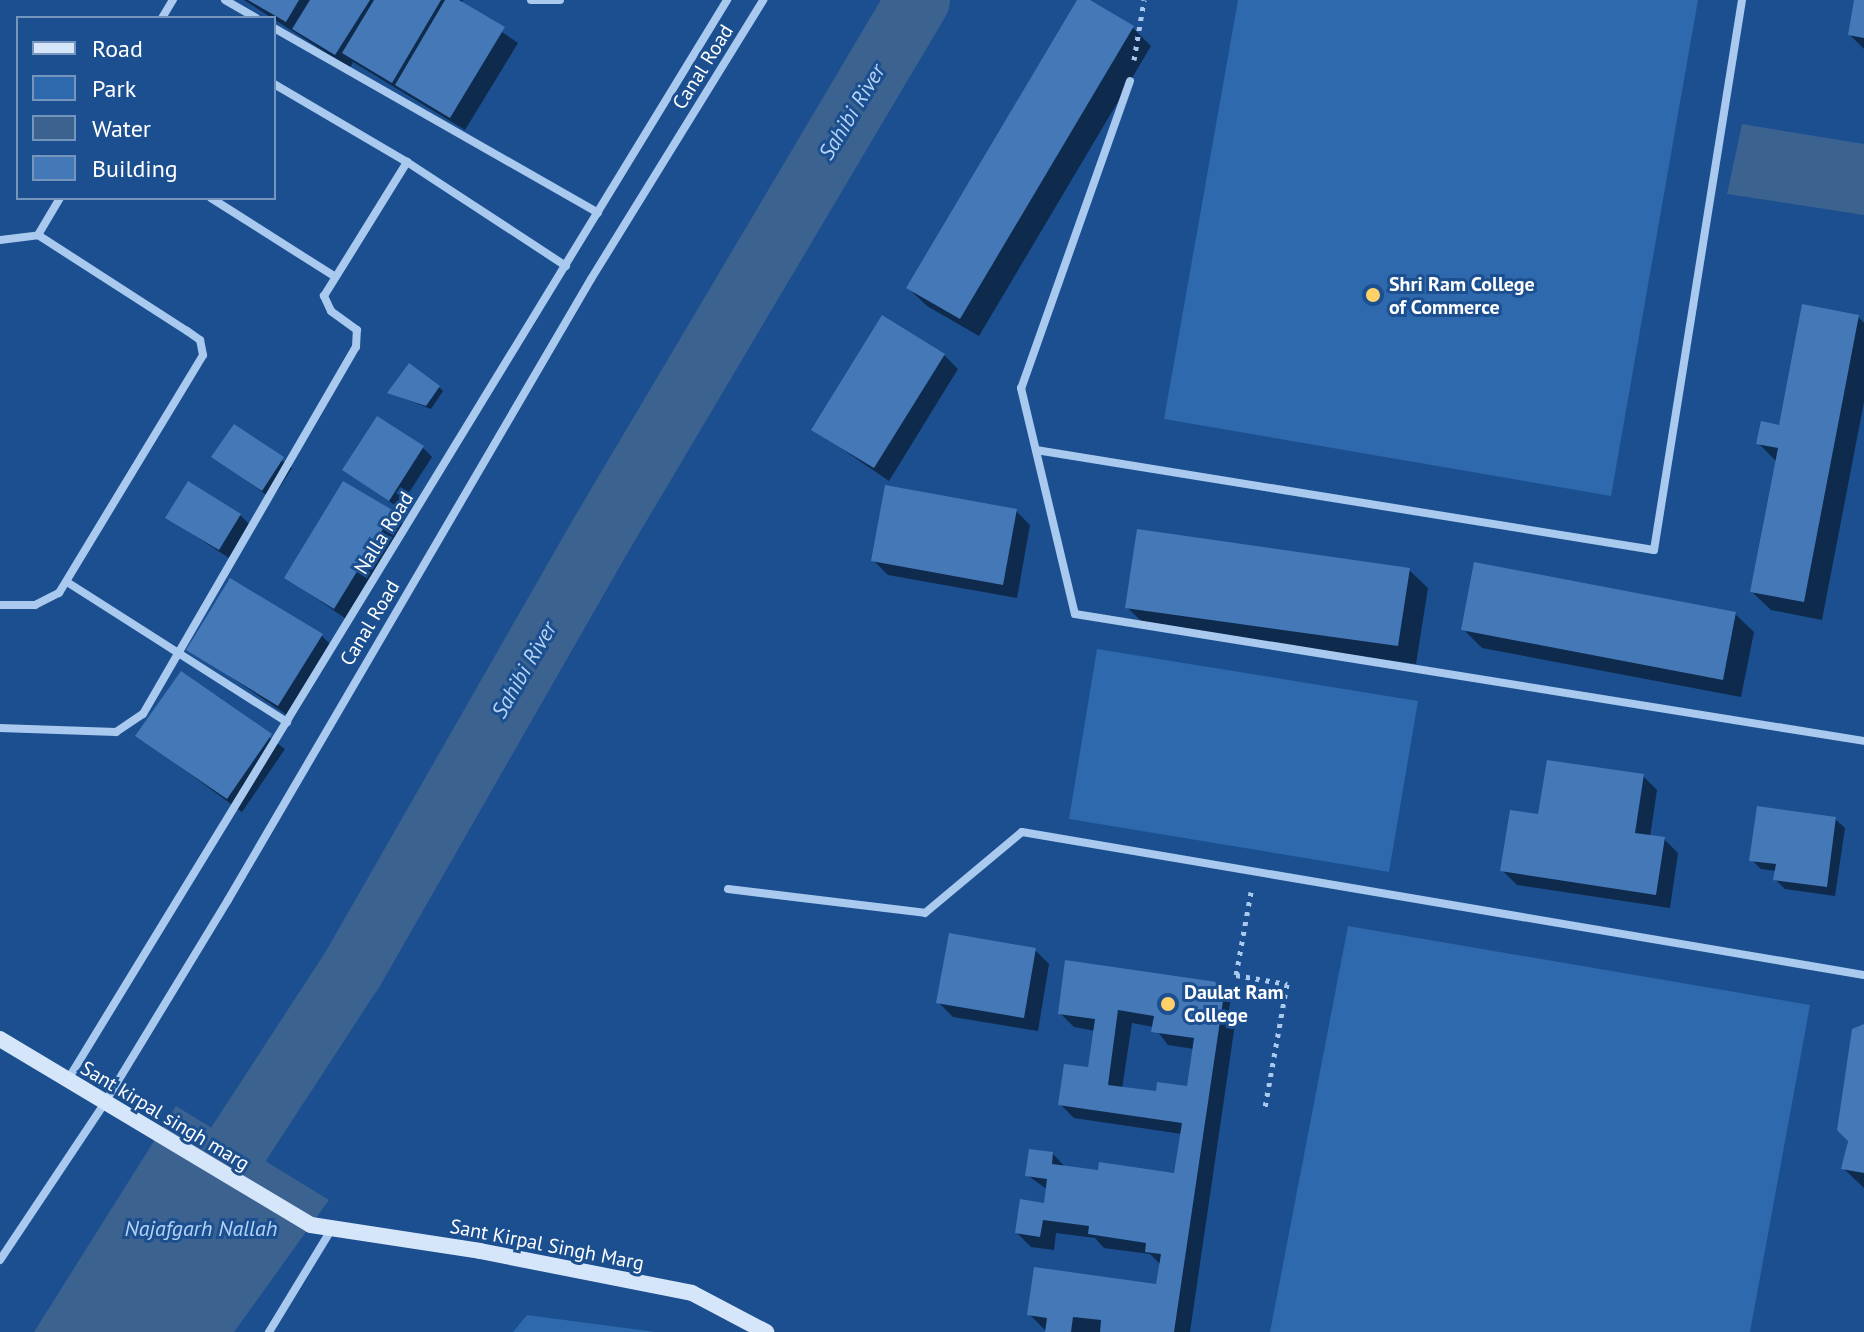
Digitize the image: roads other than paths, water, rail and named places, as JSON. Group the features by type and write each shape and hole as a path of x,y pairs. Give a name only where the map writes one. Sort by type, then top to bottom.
{"street":[{"path":"225,0 253,16"},
{"path":"531,0 560,0"},
{"name":"Nalla Road","path":"67,1081 727,0"},
{"name":"Canal Road","path":"0,1260 104,1104 591,279 763,0"},
{"path":"1036,450 1654,550 1742,0"},
{"path":"276,29 598,213"},
{"path":"1130,81 1021,388 1075,614 1864,741"},
{"path":"276,85 407,162 566,266"},
{"path":"0,728 103,732 131,726 356,347 357,330 325,302 334,276 407,162"},
{"path":"38,235 59,200"},
{"path":"214,200 334,276"},
{"path":"0,240 38,235 200,340 203,355 67,582 48,601 0,605"},
{"path":"67,582 287,722"},
{"path":"728,889 925,913 1022,832 1864,975"},
{"name":"Sant kirpal singh marg","path":"0,1039 104,1104 311,1225"},
{"name":"Sant Kirpal Singh Marg","path":"311,1225 480,1251 692,1293 766,1332"},
{"path":"269,1332 331,1230"}],"water":[{"path":"1742,124 1864,144 1864,215 1727,194"},
{"name":"Najafgarh Nallah","path":"176,1106 329,1200 234,1332 34,1332"}],"waterway":[{"name":"Sahibi River","path":"116,1332 351,972 601,535 918,0"}],"place":[{"name":"Shri Ram College of Commerce","path":"1373,295"},
{"name":"Daulat Ram College","path":"1168,1004"}]}
